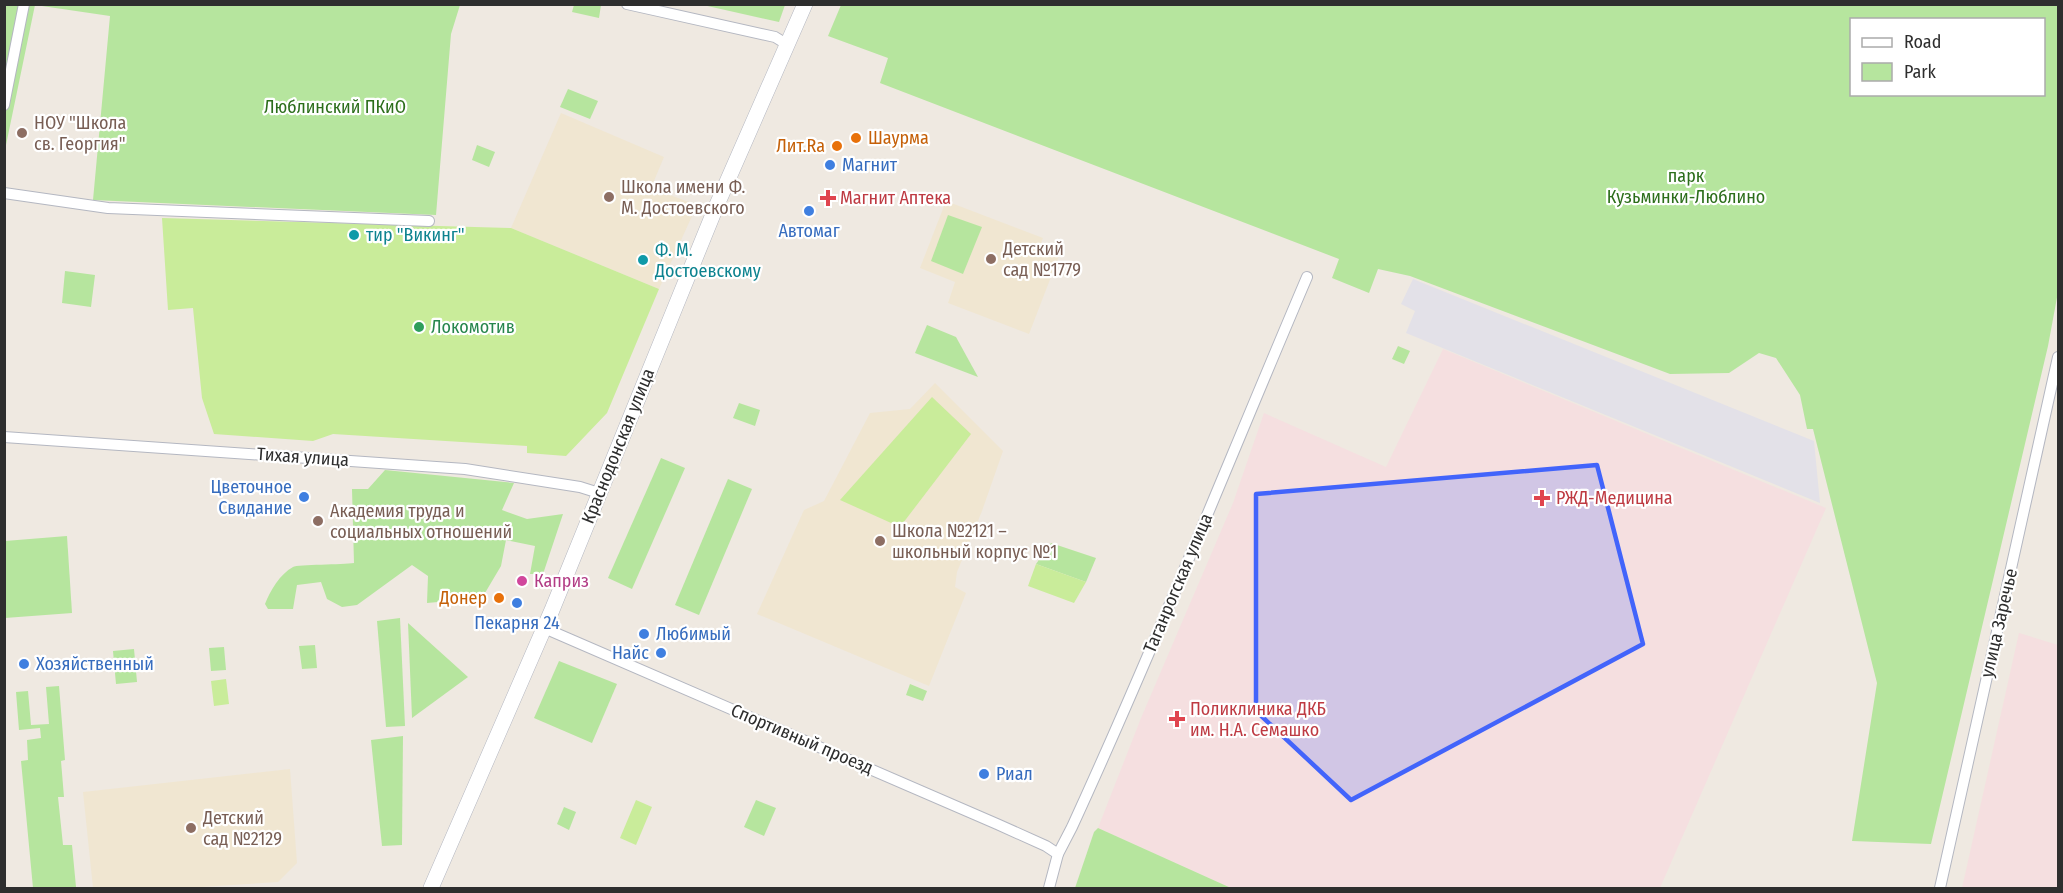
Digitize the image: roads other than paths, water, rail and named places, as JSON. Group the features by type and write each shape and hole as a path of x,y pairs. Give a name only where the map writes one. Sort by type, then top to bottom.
{"main road":[{"name":"Краснодонская улица","path":"431,888 544,628 716,207 805,4"}],"street":[{"path":"4,105 24,4"},
{"path":"627,4 775,37 788,45"},
{"path":"4,193 108,208 429,221"},
{"name":"Таганрогская улица","path":"1049,888 1058,854 1080,810 1154,643 1307,278"},
{"name":"улица Заречье","path":"1940,888 2058,357"},
{"name":"Тихая улица","path":"4,437 465,469 580,487 599,493"},
{"name":"Спортивный проезд","path":"544,628 998,824 1058,854"}],"place":[{"name":"НОУ \"Школа св. Георгия\"","path":"22,133"},
{"name":"Шаурма","path":"856,138"},
{"name":"Лит.Ra","path":"837,146"},
{"name":"Магнит","path":"830,165"},
{"name":"Школа имени Ф. М. Достоевского","path":"609,197"},
{"name":"Магнит Аптека","path":"828,198"},
{"name":"Автомаг","path":"809,211"},
{"name":"тир \"Викинг\"","path":"354,235"},
{"name":"Детский сад №1779","path":"991,259"},
{"name":"Ф. М. Достоевскому","path":"643,260"},
{"name":"Локомотив","path":"419,327"},
{"name":"Цветочное Свидание","path":"304,497"},
{"name":"РЖД-Медицина","path":"1542,498"},
{"name":"Академия труда и социальных отношений","path":"318,521"},
{"name":"Школа №2121 – школьный корпус №1","path":"880,541"},
{"name":"Каприз","path":"522,581"},
{"name":"Донер","path":"499,598"},
{"name":"Пекарня 24","path":"517,603"},
{"name":"Любимый","path":"644,634"},
{"name":"Найс","path":"661,653"},
{"name":"Хозяйственный","path":"24,664"},
{"name":"Поликлиника ДКБ им. Н.А. Семашко","path":"1177,719"},
{"name":"Риал","path":"984,774"},
{"name":"Детский сад №2129","path":"191,828"}],"park label":[{"name":"Люблинский ПКиО","path":"335,107"},
{"name":"парк Кузьминки-Люблино","path":"1686,186"}]}
